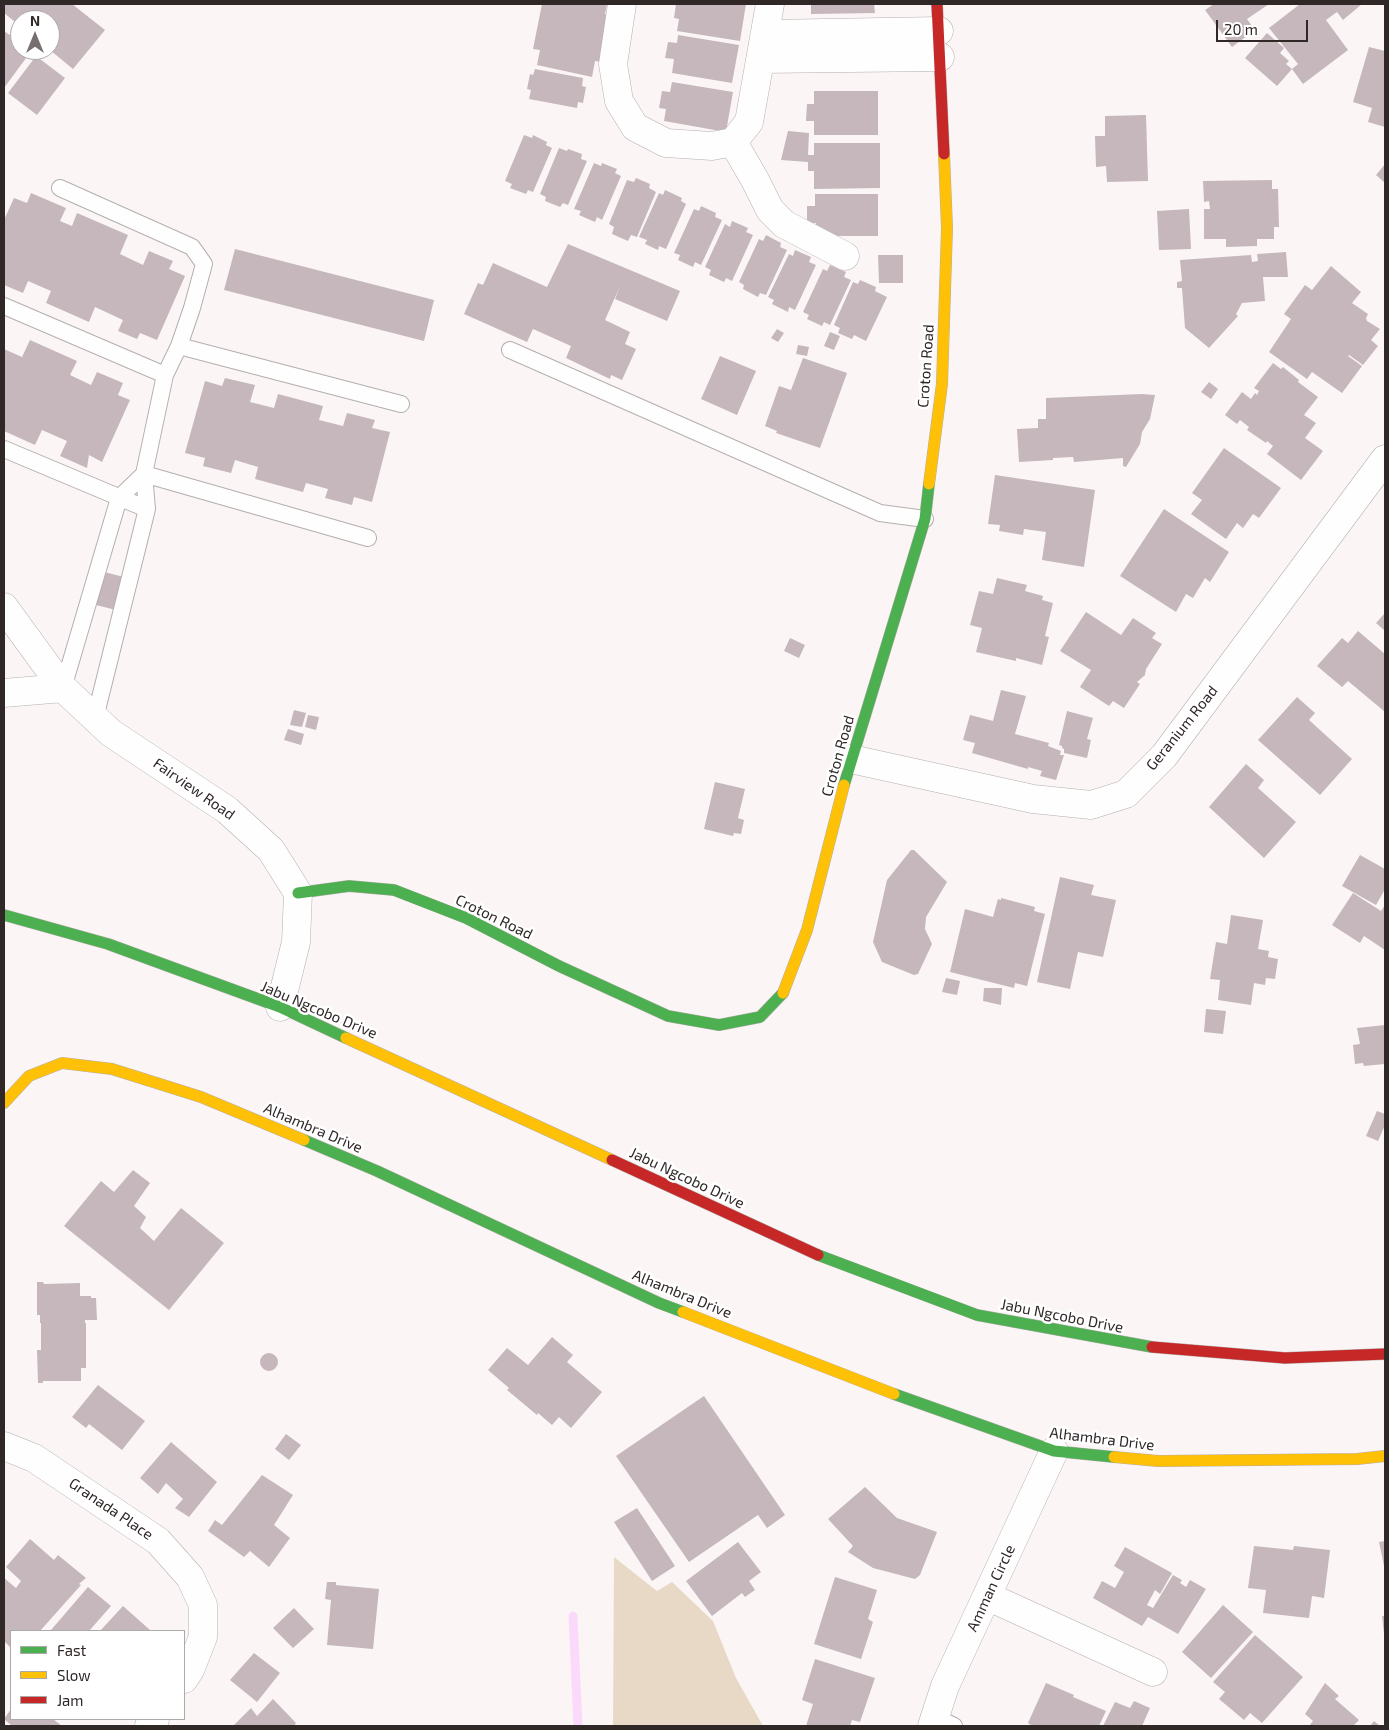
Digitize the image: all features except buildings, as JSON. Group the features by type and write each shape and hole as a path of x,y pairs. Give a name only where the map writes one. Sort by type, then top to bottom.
{"street":[{"path":"622,4 613,64 619,101 635,127 666,142 712,146 733,142 749,122 770,4"},
{"name":"Croton Road","path":"298,893 349,886 394,890 466,918 560,966 668,1016 719,1025 760,1017 784,992 808,930 851,759 924,519 942,384 947,228 937,4"},
{"path":"763,46 939,44"},
{"path":"733,142 770,210 784,224 845,256"},
{"name":"Geranium Road","path":"851,759 1032,799 1091,805 1126,794 1164,756 1385,459"},
{"name":"Fairview Road","path":"4,608 64,688 111,732 227,810 271,850 298,893"},
{"path":"4,693 64,688"},
{"path":"280,1007 296,942 298,893"},
{"name":"Jabu Ngcobo Drive","path":"4,915 108,944 280,1007 826,1259 977,1315 1140,1346 1285,1358 1385,1354"},
{"name":"Alhambra Drive","path":"4,1103 29,1076 62,1063 112,1068 201,1097 377,1171 659,1303 937,1410 1054,1451 1158,1461 1357,1459 1385,1456"},
{"name":"Granada Place","path":"4,1446 34,1458 158,1540 190,1577 203,1605 204,1637 185,1678"},
{"name":"Amman Circle","path":"940,1723 945,1686 1054,1451"},
{"path":"987,1596 1153,1672"}],"lane":[{"path":"60,188 192,247 204,264 179,346 165,376 144,474 147,509 96,718"},
{"path":"4,306 165,376"},
{"path":"179,346 401,404"},
{"path":"510,350 880,513 924,519"},
{"path":"4,449 147,509"},
{"path":"64,688 119,498 144,474"},
{"path":"144,474 368,538"}],"shaded area":[{"path":"614,1557 657,1591 672,1582 713,1621 736,1678 763,1726 613,1726"}],"waterway":[{"path":"573,1616 578,1726"}],"traffic: fast":[{"path":"844,785 925,519 929,484"},
{"path":"298,893 349,886 394,890 466,918 559,966 668,1016 719,1025 760,1017 783,993"},
{"path":"4,915 108,944 280,1007 346,1038"},
{"path":"304,1140 377,1171 659,1303 683,1312"},
{"path":"818,1255 977,1315 1152,1347"},
{"path":"894,1394 1054,1451 1114,1457"}],"traffic: slow":[{"path":"929,484 942,384 947,228 944,154"},
{"path":"783,993 807,930 844,785"},
{"path":"346,1038 612,1160"},
{"path":"4,1103 29,1076 62,1063 112,1069 201,1097 304,1140"},
{"path":"683,1312 894,1394"},
{"path":"1114,1457 1158,1461 1357,1459 1385,1456"}],"traffic: jam":[{"path":"937,4 944,154"},
{"path":"612,1160 818,1255"},
{"path":"1152,1347 1285,1358 1385,1354"}]}
